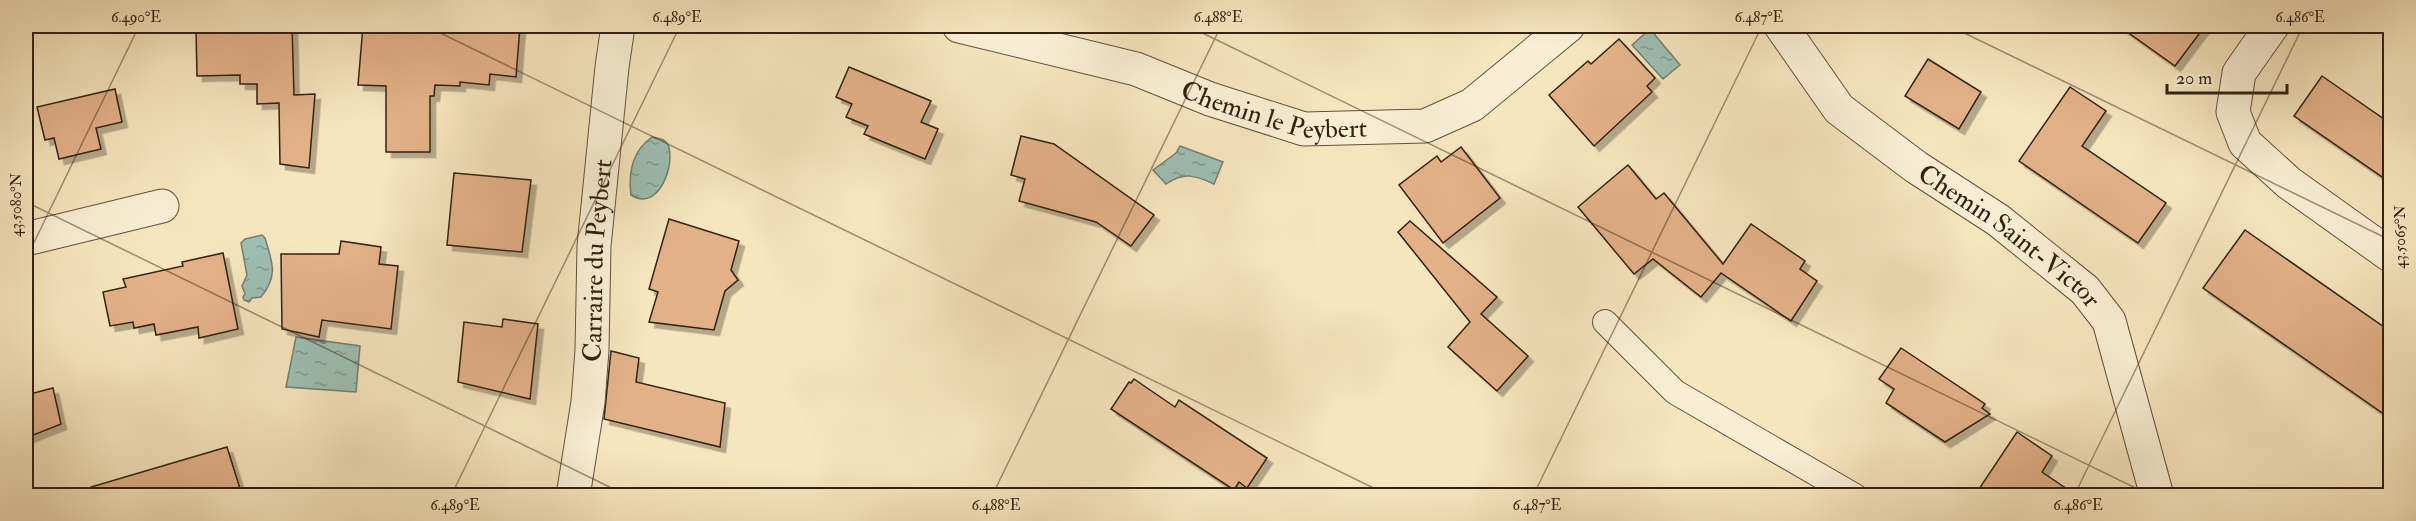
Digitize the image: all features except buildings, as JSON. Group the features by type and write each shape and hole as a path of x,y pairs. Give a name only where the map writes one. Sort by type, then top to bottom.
{"street":[{"name":"Carraire du Peybert","path":"573,495 588,402 592,350 594,246 618,26"},
{"name":"Chemin le Peybert","path":"959,26 1136,69 1210,99 1304,129 1425,126 1472,105 1568,26"},
{"name":"Chemin Saint-Victor","path":"1781,26 1839,109 1916,167 1998,220 2085,290 2109,321 2157,495"},
{"path":"2272,26 2239,73 2233,112 2245,143 2289,183 2391,255"},
{"path":"26,239 162,206"}],"lane":[{"path":"1605,322 1675,392 1855,495"}],"water":[{"path":"1650,29 1680,65 1663,79 1632,45"},
{"path":"652,137 664,140 669,147 669,168 659,190 651,197 642,199 631,195 631,170 636,155"},
{"path":"1180,146 1223,162 1214,184 1184,176 1166,184 1153,170 1176,153"},
{"path":"262,235 270,254 272,275 261,297 252,298 249,302 243,297 245,294 242,286 247,275 241,243 245,239"},
{"path":"296,337 360,346 356,392 286,387"}]}
